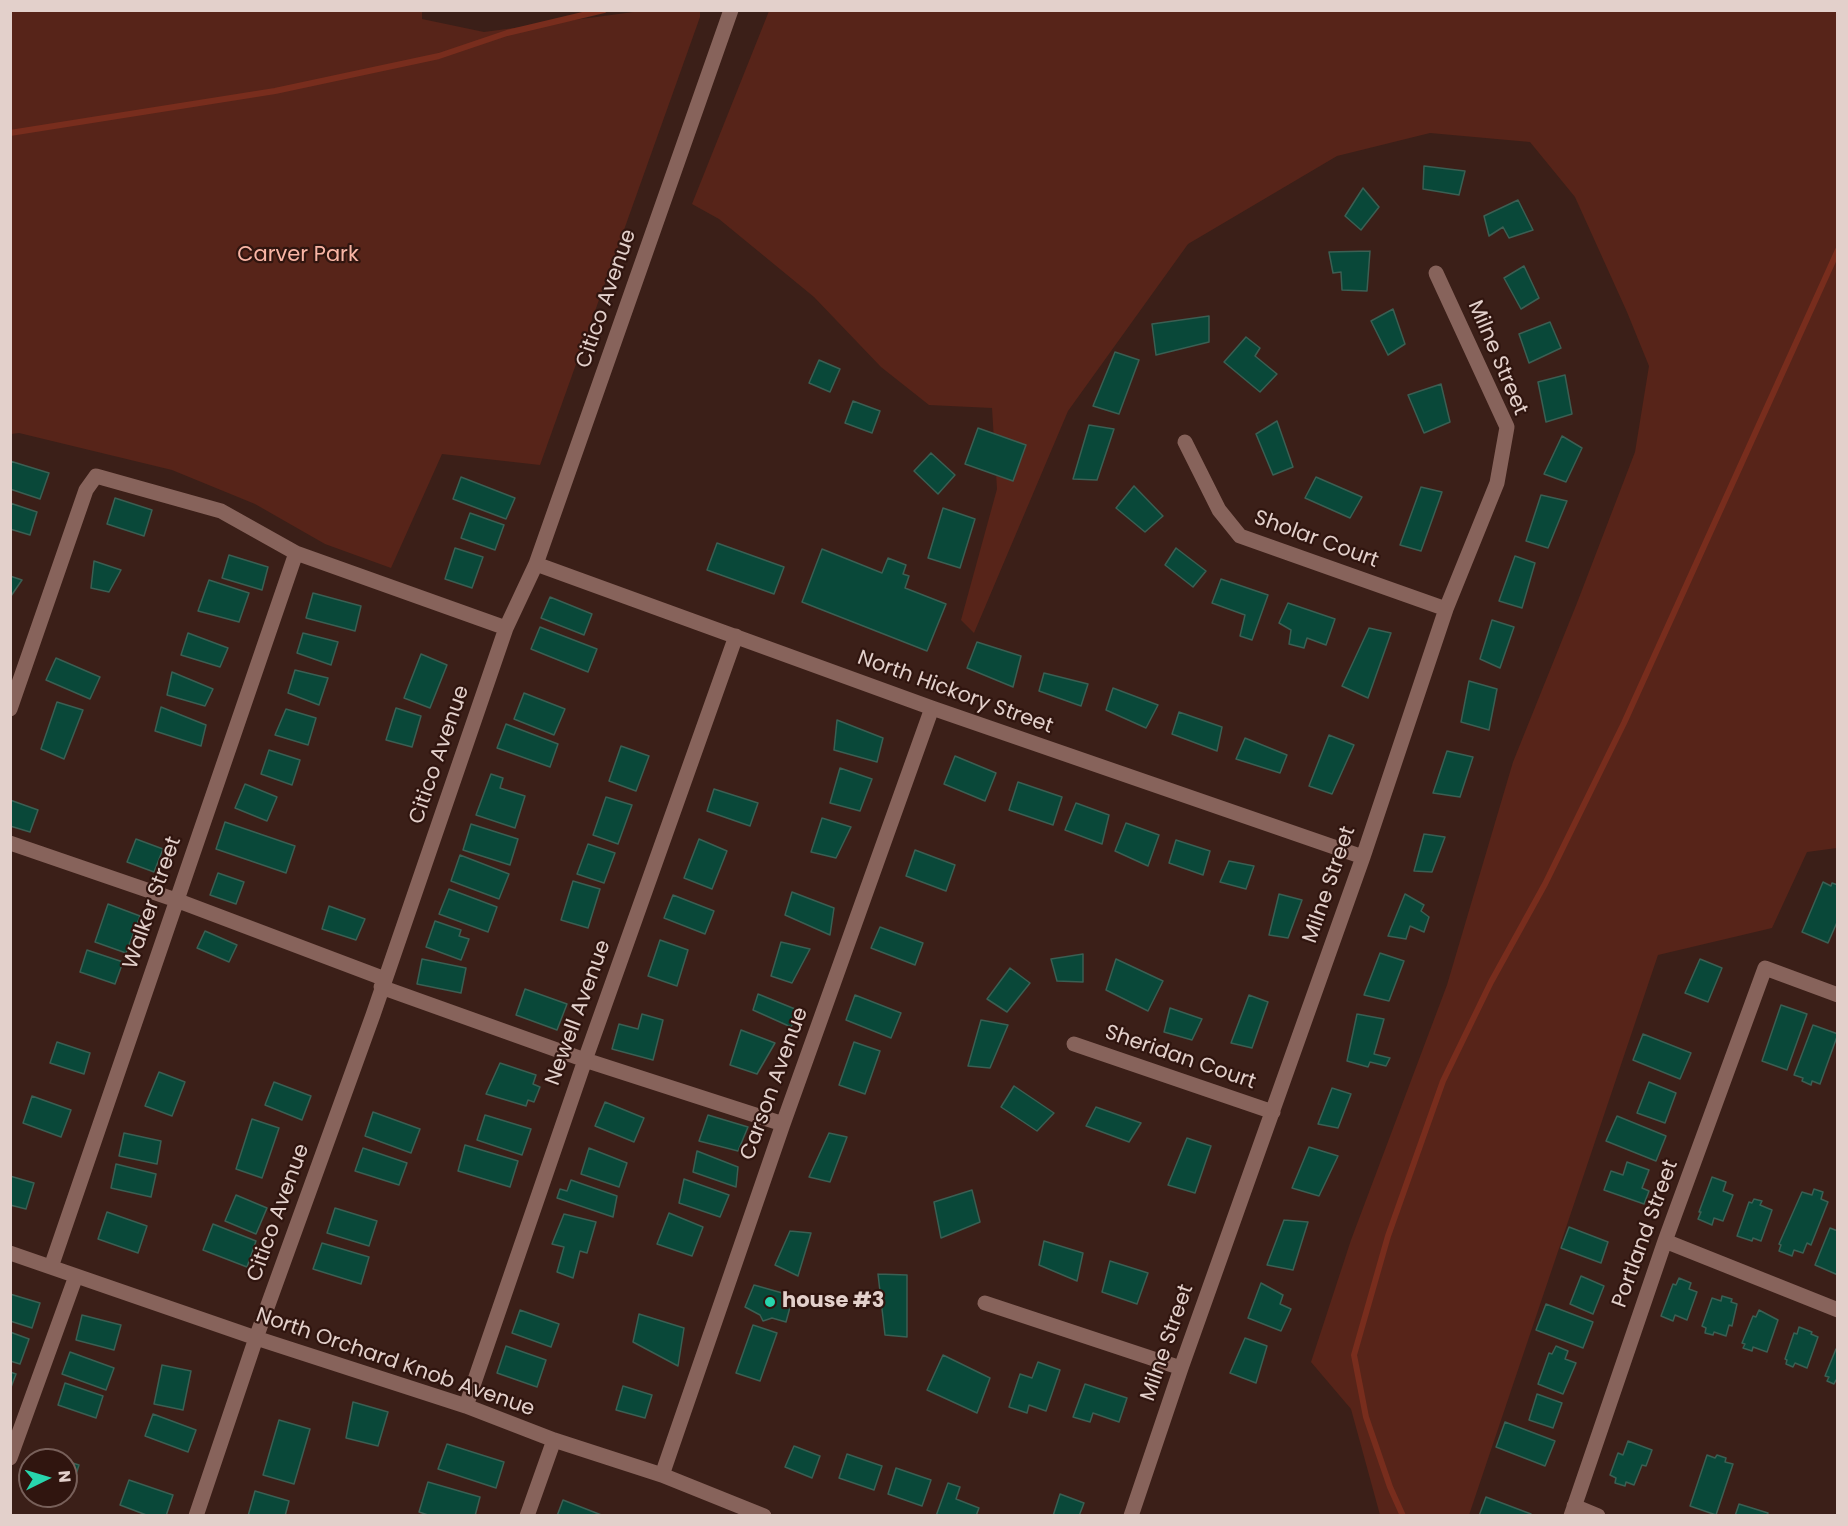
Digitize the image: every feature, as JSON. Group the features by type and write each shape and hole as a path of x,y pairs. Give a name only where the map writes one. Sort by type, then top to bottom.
{"street":[{"name":"Citico Avenue","path":"196,1515 506,628 536,564 731,10"},
{"name":"Milne Street","path":"1131,1515 1180,1368 1362,857 1446,609 1497,483 1507,427 1436,273"},
{"name":"Sholar Court","path":"1185,442 1219,510 1240,536 1446,609"},
{"path":"10,710 86,490 96,476 221,511 296,553 506,628"},
{"name":"Walker Street","path":"51,1268 296,553"},
{"name":"North Hickory Street","path":"536,564 933,708 1362,857"},
{"name":"Newell Avenue","path":"466,1406 585,1060 736,636"},
{"name":"Carson Avenue","path":"662,1475 783,1124 933,708"},
{"path":"10,843 176,900 383,983 585,1060 783,1124"},
{"name":"Portland Street","path":"1572,1511 1665,1241 1765,968 1838,995"},
{"name":"Sheridan Court","path":"1074,1044 1273,1112"},
{"path":"1665,1241 1838,1310"},
{"name":"North Orchard Knob Avenue","path":"10,1253 256,1338 466,1406 554,1440 662,1475 764,1515"},
{"path":"10,1458 76,1276"},
{"path":"986,1303 1180,1368"},
{"path":"527,1515 554,1440"},
{"path":"1572,1511 1598,1515"}],"green space":[{"name":"Carver Park","path":"422,10 422,19 484,32 641,11 700,11 700,17 540,465 442,454 391,568 325,544 255,504 172,470 19,433 11,434 11,11"},
{"path":"769,11 1837,11 1837,848 1807,852 1772,928 1658,955 1469,1515 1380,1515 1351,1409 1311,1362 1351,1240 1447,985 1513,762 1635,452 1649,366 1575,197 1530,142 1430,133 1337,156 1188,244 1068,411 974,633 961,620 997,489 992,408 929,405 881,367 814,297 719,219 692,204"}],"building":[{"path":"1424,166 1465,171 1459,195 1423,189"},
{"path":"1363,188 1379,207 1361,230 1345,216"},
{"path":"1518,200 1533,230 1509,238 1503,227 1489,236 1484,216"},
{"path":"1370,251 1367,291 1342,290 1341,272 1333,273 1329,252"},
{"path":"1524,266 1539,298 1521,309 1504,278"},
{"path":"1393,309 1405,344 1388,355 1371,321"},
{"path":"1209,316 1209,342 1156,355 1152,324"},
{"path":"1550,322 1561,348 1529,363 1519,334"},
{"path":"1246,337 1260,348 1255,356 1277,374 1260,392 1224,362"},
{"path":"1115,352 1139,360 1119,414 1093,406"},
{"path":"819,360 840,369 830,392 809,383"},
{"path":"1565,375 1572,414 1546,422 1538,382"},
{"path":"1441,384 1450,422 1424,433 1408,395"},
{"path":"853,401 880,411 872,433 845,423"},
{"path":"1277,421 1293,467 1273,475 1256,434"},
{"path":"1089,425 1114,429 1097,480 1073,479"},
{"path":"978,428 1026,445 1013,481 965,464"},
{"path":"1562,436 1582,448 1566,482 1544,474"},
{"path":"931,453 955,475 938,494 914,471"},
{"path":"10,461 49,473 40,499 10,489"},
{"path":"461,477 515,498 506,519 453,499"},
{"path":"1316,477 1362,497 1350,518 1305,498"},
{"path":"1134,486 1163,516 1145,532 1116,508"},
{"path":"1421,487 1442,492 1421,551 1400,545"},
{"path":"1541,495 1567,501 1548,548 1526,541"},
{"path":"115,498 152,510 144,536 107,524"},
{"path":"10,503 37,512 30,535 10,529"},
{"path":"943,508 975,519 960,568 928,558"},
{"path":"470,513 504,525 495,550 461,538"},
{"path":"717,543 784,567 774,594 707,570"},
{"path":"455,548 483,557 472,588 445,579"},
{"path":"1176,548 1206,571 1193,587 1165,565"},
{"path":"822,549 882,573 888,558 906,565 903,574 909,576 905,588 946,604 927,651 802,602"},
{"path":"229,555 268,567 262,590 222,578"},
{"path":"1515,556 1535,563 1522,608 1499,601"},
{"path":"94,561 121,570 109,592 91,588"},
{"path":"10,576 22,580 11,596 10,596"},
{"path":"1221,579 1268,595 1252,640 1240,636 1245,615 1212,603"},
{"path":"209,580 249,593 239,622 198,611"},
{"path":"313,593 361,606 355,631 306,618"},
{"path":"550,597 592,614 584,635 541,618"},
{"path":"1288,603 1335,619 1326,645 1307,638 1304,648 1289,644 1291,630 1279,623"},
{"path":"1492,620 1514,627 1500,668 1480,659"},
{"path":"540,627 597,649 588,672 531,649"},
{"path":"1369,628 1391,633 1368,698 1342,686"},
{"path":"188,633 228,648 220,667 181,655"},
{"path":"303,633 338,642 331,665 297,653"},
{"path":"977,642 1021,656 1013,687 967,668"},
{"path":"421,654 447,665 430,708 404,698"},
{"path":"56,658 100,677 90,699 46,680"},
{"path":"295,670 328,678 319,705 288,693"},
{"path":"172,672 213,689 205,706 167,695"},
{"path":"1044,673 1088,684 1081,706 1039,691"},
{"path":"1469,681 1497,689 1489,730 1461,722"},
{"path":"1113,688 1158,705 1146,728 1106,710"},
{"path":"524,693 565,709 554,735 514,719"},
{"path":"57,702 83,710 64,759 41,749"},
{"path":"161,707 206,725 201,746 155,731"},
{"path":"396,708 421,716 412,747 386,740"},
{"path":"286,709 316,718 308,745 275,735"},
{"path":"1179,712 1222,727 1217,751 1172,734"},
{"path":"837,720 883,738 877,762 834,750"},
{"path":"506,724 558,744 550,767 497,748"},
{"path":"1329,735 1354,745 1332,794 1309,786"},
{"path":"1245,738 1287,755 1280,773 1236,759"},
{"path":"621,746 649,756 636,791 609,781"},
{"path":"269,750 300,760 292,785 261,774"},
{"path":"1447,751 1473,757 1460,797 1433,793"},
{"path":"955,756 996,773 985,801 944,784"},
{"path":"840,768 872,779 860,811 830,803"},
{"path":"491,774 503,778 500,788 525,796 515,828 476,815"},
{"path":"1018,782 1062,797 1053,825 1009,810"},
{"path":"245,784 277,797 267,821 235,808"},
{"path":"714,789 758,803 750,826 707,811"},
{"path":"606,797 632,805 618,844 593,835"},
{"path":"10,800 38,810 30,832 10,826"},
{"path":"1076,803 1109,815 1102,844 1065,830"},
{"path":"822,818 851,827 836,858 811,852"},
{"path":"225,822 295,846 286,873 216,849"},
{"path":"1126,823 1159,835 1148,866 1115,851"},
{"path":"471,824 518,839 510,865 463,850"},
{"path":"1424,834 1445,837 1432,872 1414,871"},
{"path":"136,839 163,849 154,872 127,862"},
{"path":"699,839 727,851 712,889 684,878"},
{"path":"1176,840 1210,851 1203,875 1169,863"},
{"path":"588,844 615,853 604,883 577,874"},
{"path":"915,850 955,865 946,891 906,876"},
{"path":"460,855 509,874 499,899 451,881"},
{"path":"1229,861 1254,866 1246,889 1220,882"},
{"path":"218,873 244,882 236,904 210,895"},
{"path":"573,881 600,889 588,928 561,920"},
{"path":"1823,882 1831,886 1832,883 1838,885 1838,920 1828,943 1802,932"},
{"path":"449,889 497,907 488,932 439,914"},
{"path":"792,892 834,908 830,935 785,915"},
{"path":"1279,894 1302,900 1288,938 1269,935"},
{"path":"1405,894 1424,905 1421,911 1429,917 1424,932 1410,926 1406,939 1388,936"},
{"path":"673,895 714,911 705,934 664,918"},
{"path":"108,904 140,916 126,953 95,942"},
{"path":"329,906 365,919 356,940 322,929"},
{"path":"435,921 461,930 459,936 469,939 461,960 426,947"},
{"path":"880,927 923,943 915,965 871,948"},
{"path":"205,931 237,945 229,962 197,948"},
{"path":"660,940 688,950 677,986 648,976"},
{"path":"781,942 810,949 792,983 771,976"},
{"path":"87,950 123,962 115,984 80,972"},
{"path":"1380,953 1404,961 1389,1001 1364,995"},
{"path":"1083,954 1083,982 1057,981 1051,959"},
{"path":"422,959 466,968 461,993 417,984"},
{"path":"1116,959 1163,981 1148,1011 1106,990"},
{"path":"1700,959 1722,968 1708,1002 1685,993"},
{"path":"1010,968 1030,983 1007,1012 987,999"},
{"path":"525,989 567,1004 557,1030 516,1015"},
{"path":"758,994 800,1011 791,1027 753,1010"},
{"path":"855,995 901,1013 891,1038 846,1020"},
{"path":"1249,995 1268,1002 1252,1048 1231,1043"},
{"path":"1781,1005 1807,1014 1787,1070 1762,1061"},
{"path":"1170,1008 1202,1019 1192,1040 1164,1032"},
{"path":"642,1014 663,1020 653,1060 612,1049 619,1024 638,1029"},
{"path":"1357,1014 1384,1019 1374,1054 1390,1058 1386,1066 1370,1062 1368,1067 1347,1061"},
{"path":"981,1020 1008,1025 990,1068 968,1066"},
{"path":"1813,1025 1838,1034 1820,1084 1812,1081 1811,1085 1802,1081 1803,1078 1794,1075"},
{"path":"741,1030 775,1043 757,1074 730,1065"},
{"path":"1643,1034 1691,1053 1680,1079 1633,1060"},
{"path":"57,1042 90,1053 84,1074 50,1063"},
{"path":"854,1042 880,1051 865,1094 839,1085"},
{"path":"500,1063 536,1075 533,1084 540,1087 534,1102 528,1100 526,1106 486,1094"},
{"path":"159,1072 185,1082 172,1116 145,1106"},
{"path":"274,1082 311,1096 302,1120 265,1105"},
{"path":"1649,1082 1676,1093 1665,1123 1637,1113"},
{"path":"1014,1086 1054,1113 1037,1131 1001,1107"},
{"path":"1332,1088 1351,1094 1338,1128 1318,1124"},
{"path":"32,1096 71,1110 61,1137 23,1123"},
{"path":"605,1102 644,1118 634,1142 595,1126"},
{"path":"1096,1107 1141,1123 1129,1142 1086,1126"},
{"path":"373,1112 420,1129 411,1153 365,1136"},
{"path":"485,1115 531,1129 522,1155 477,1140"},
{"path":"708,1115 748,1127 738,1151 699,1141"},
{"path":"1617,1116 1666,1136 1656,1161 1606,1141"},
{"path":"252,1119 279,1128 262,1178 236,1169"},
{"path":"124,1133 161,1141 157,1164 119,1156"},
{"path":"829,1133 847,1137 830,1182 809,1177"},
{"path":"1187,1138 1211,1146 1195,1193 1168,1185"},
{"path":"465,1145 518,1161 510,1187 458,1171"},
{"path":"1309,1147 1338,1156 1319,1196 1292,1188"},
{"path":"363,1148 407,1163 399,1185 355,1171"},
{"path":"589,1148 627,1163 619,1187 581,1174"},
{"path":"697,1151 738,1167 736,1187 693,1172"},
{"path":"1627,1162 1649,1170 1642,1188 1649,1191 1644,1204 1604,1190 1611,1171 1623,1175"},
{"path":"116,1164 156,1174 151,1197 111,1188"},
{"path":"10,1176 34,1183 26,1209 10,1205"},
{"path":"1712,1177 1726,1182 1723,1191 1733,1195 1723,1221 1714,1218 1712,1225 1698,1219"},
{"path":"684,1179 729,1195 720,1217 679,1203"},
{"path":"571,1180 617,1196 613,1217 557,1198 560,1189 567,1191"},
{"path":"1814,1189 1823,1192 1821,1199 1828,1202 1811,1245 1807,1243 1803,1253 1794,1250 1792,1256 1779,1251 1781,1245 1779,1244 1802,1192 1812,1195"},
{"path":"972,1190 980,1222 941,1238 934,1202"},
{"path":"236,1195 267,1208 256,1234 225,1221"},
{"path":"1754,1199 1762,1201 1760,1205 1772,1210 1761,1241 1753,1238 1752,1241 1737,1236 1749,1202 1752,1203"},
{"path":"335,1208 377,1221 369,1246 327,1233"},
{"path":"107,1212 147,1226 138,1253 98,1239"},
{"path":"669,1213 703,1227 692,1256 657,1244"},
{"path":"564,1214 596,1222 587,1253 580,1251 573,1278 557,1272 564,1247 552,1244"},
{"path":"1284,1220 1308,1222 1293,1270 1267,1265"},
{"path":"213,1224 256,1241 247,1267 203,1250"},
{"path":"1569,1227 1608,1242 1601,1263 1561,1248"},
{"path":"1830,1228 1838,1231 1838,1275 1815,1265"},
{"path":"790,1231 811,1233 798,1276 775,1265"},
{"path":"1044,1241 1083,1253 1077,1281 1039,1265"},
{"path":"322,1243 369,1257 361,1284 313,1269"},
{"path":"1110,1261 1148,1273 1137,1304 1102,1292"},
{"path":"878,1274 907,1275 907,1337 885,1335"},
{"path":"1581,1276 1604,1286 1593,1314 1570,1304"},
{"path":"1679,1278 1691,1283 1689,1289 1697,1292 1687,1320 1675,1315 1673,1321 1661,1316 1673,1284 1676,1285"},
{"path":"1261,1283 1283,1295 1280,1304 1291,1309 1281,1331 1248,1318"},
{"name":"house #3","path":"754,1285 793,1296 786,1322 772,1318 763,1321 760,1315 745,1307"},
{"path":"10,1294 40,1303 32,1328 10,1321"},
{"path":"1722,1296 1732,1299 1731,1302 1737,1304 1732,1326 1729,1325 1726,1336 1714,1332 1713,1335 1705,1333 1706,1328 1702,1326 1712,1298 1721,1301"},
{"path":"1546,1304 1593,1322 1583,1348 1536,1330"},
{"path":"520,1310 559,1324 551,1347 512,1333"},
{"path":"1759,1310 1778,1320 1767,1352 1753,1347 1752,1351 1743,1348 1745,1344 1742,1343 1753,1316 1756,1317"},
{"path":"639,1314 684,1328 678,1366 633,1342"},
{"path":"82,1315 121,1325 114,1350 76,1340"},
{"path":"753,1325 777,1333 760,1381 736,1373"},
{"path":"1799,1327 1818,1337 1807,1368 1795,1363 1793,1367 1786,1364 1785,1359 1794,1333 1797,1334"},
{"path":"10,1332 29,1339 20,1364 10,1361"},
{"path":"1245,1338 1267,1346 1256,1383 1230,1373"},
{"path":"506,1346 546,1360 537,1387 497,1373"},
{"path":"1556,1346 1568,1351 1565,1359 1576,1363 1563,1394 1538,1384 1549,1353 1552,1354"},
{"path":"1836,1349 1838,1349 1838,1380 1834,1384 1827,1381 1829,1377 1825,1376"},
{"path":"70,1352 114,1368 106,1390 62,1374"},
{"path":"943,1355 990,1378 977,1413 927,1390"},
{"path":"1038,1362 1060,1370 1046,1411 1029,1405 1027,1413 1009,1407 1020,1374 1032,1378"},
{"path":"162,1365 191,1371 183,1410 154,1404"},
{"path":"10,1372 16,1374 10,1390"},
{"path":"65,1383 103,1396 96,1418 58,1405"},
{"path":"1085,1384 1127,1398 1119,1422 1093,1413 1090,1422 1073,1417"},
{"path":"623,1386 652,1395 645,1418 616,1410"},
{"path":"1537,1394 1562,1403 1553,1428 1529,1420"},
{"path":"353,1402 388,1412 378,1446 346,1438"},
{"path":"153,1414 196,1430 188,1452 145,1436"},
{"path":"279,1420 310,1429 294,1484 263,1475"},
{"path":"1505,1422 1555,1441 1545,1466 1496,1447"},
{"path":"1628,1441 1652,1450 1646,1466 1642,1465 1634,1485 1626,1482 1625,1486 1615,1483 1616,1478 1610,1475 1618,1453 1623,1455"},
{"path":"447,1444 504,1462 496,1488 438,1469"},
{"path":"794,1446 820,1456 812,1478 785,1467"},
{"path":"847,1454 882,1466 874,1490 839,1478"},
{"path":"1707,1455 1726,1458 1725,1462 1733,1464 1716,1515 1690,1506"},
{"path":"896,1468 931,1480 922,1506 888,1494"},
{"path":"129,1480 173,1495 166,1516 149,1516 120,1505"},
{"path":"428,1482 480,1497 475,1516 431,1516 419,1512"},
{"path":"948,1483 960,1487 956,1499 979,1508 976,1516 936,1516"},
{"path":"255,1491 289,1501 285,1516 248,1516"},
{"path":"1060,1494 1084,1503 1079,1516 1053,1516"},
{"path":"1486,1497 1531,1514 1531,1516 1479,1516"},
{"path":"563,1500 604,1516 557,1516"},
{"path":"1739,1504 1768,1513 1767,1516 1735,1516"}],"waterway":[{"path":"10,133 275,91 439,56 507,33 604,10"},
{"path":"1403,1516 1390,1487 1366,1417 1354,1355 1388,1236 1443,1081 1491,982 1545,884 1624,723 1838,250"}],"place":[{"name":"house #3","path":"770,1302"}]}
